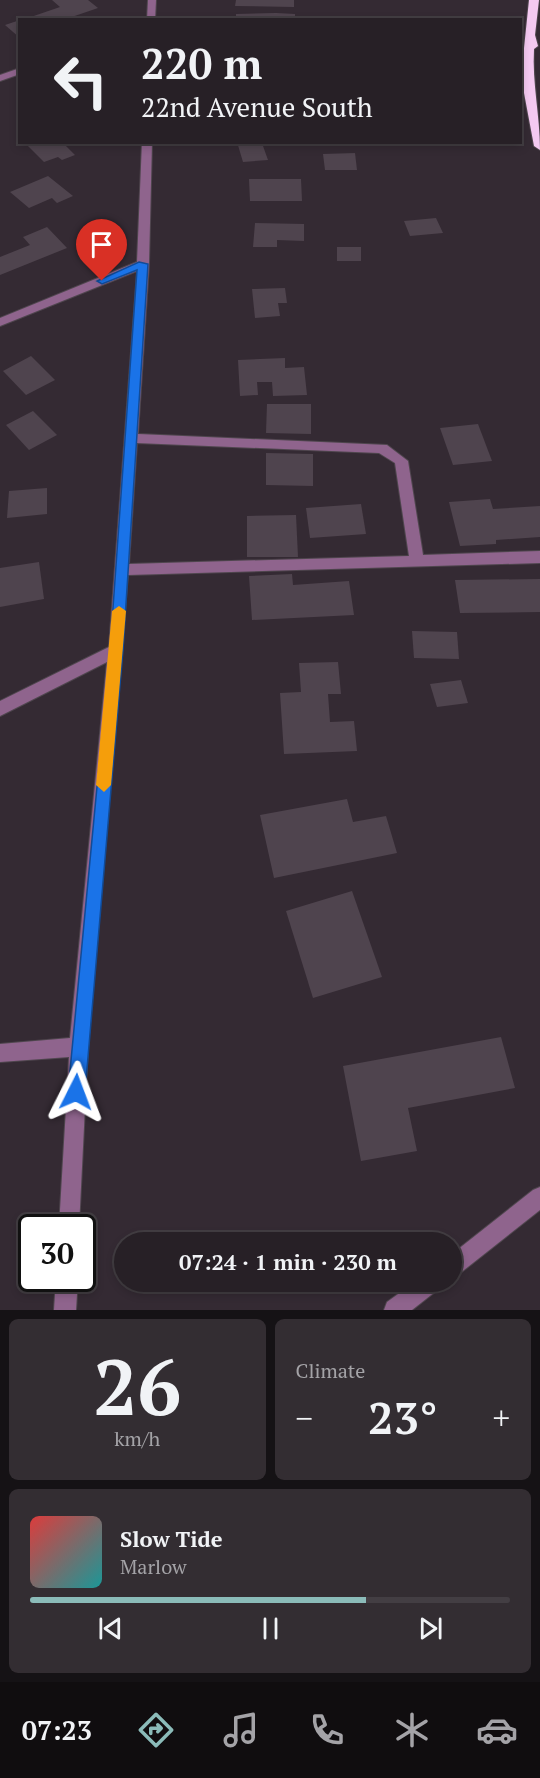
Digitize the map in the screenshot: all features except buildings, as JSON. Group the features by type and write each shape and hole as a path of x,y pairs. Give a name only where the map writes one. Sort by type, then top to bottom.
{"highway":[{"path":"534,0 527,77 540,146"},
{"path":"530,35 540,73"}],"street":[{"path":"152,0 152,18"},
{"path":"0,78 18,73"},
{"path":"70,1214 79,1047 122,570 143,264 147,144"},
{"path":"0,322 143,264"},
{"path":"130,438 382,448 401,461 417,561"},
{"path":"122,570 540,557"},
{"path":"0,710 116,650"},
{"path":"0,1053 79,1047"},
{"path":"462,1259 540,1197"},
{"path":"65,1310 66,1292"},
{"path":"395,1310 419,1292"}],"slow traffic":[{"path":"104,785 119,611"}],"route":[{"path":"76,1092 116,650 143,264 102,281"}]}
